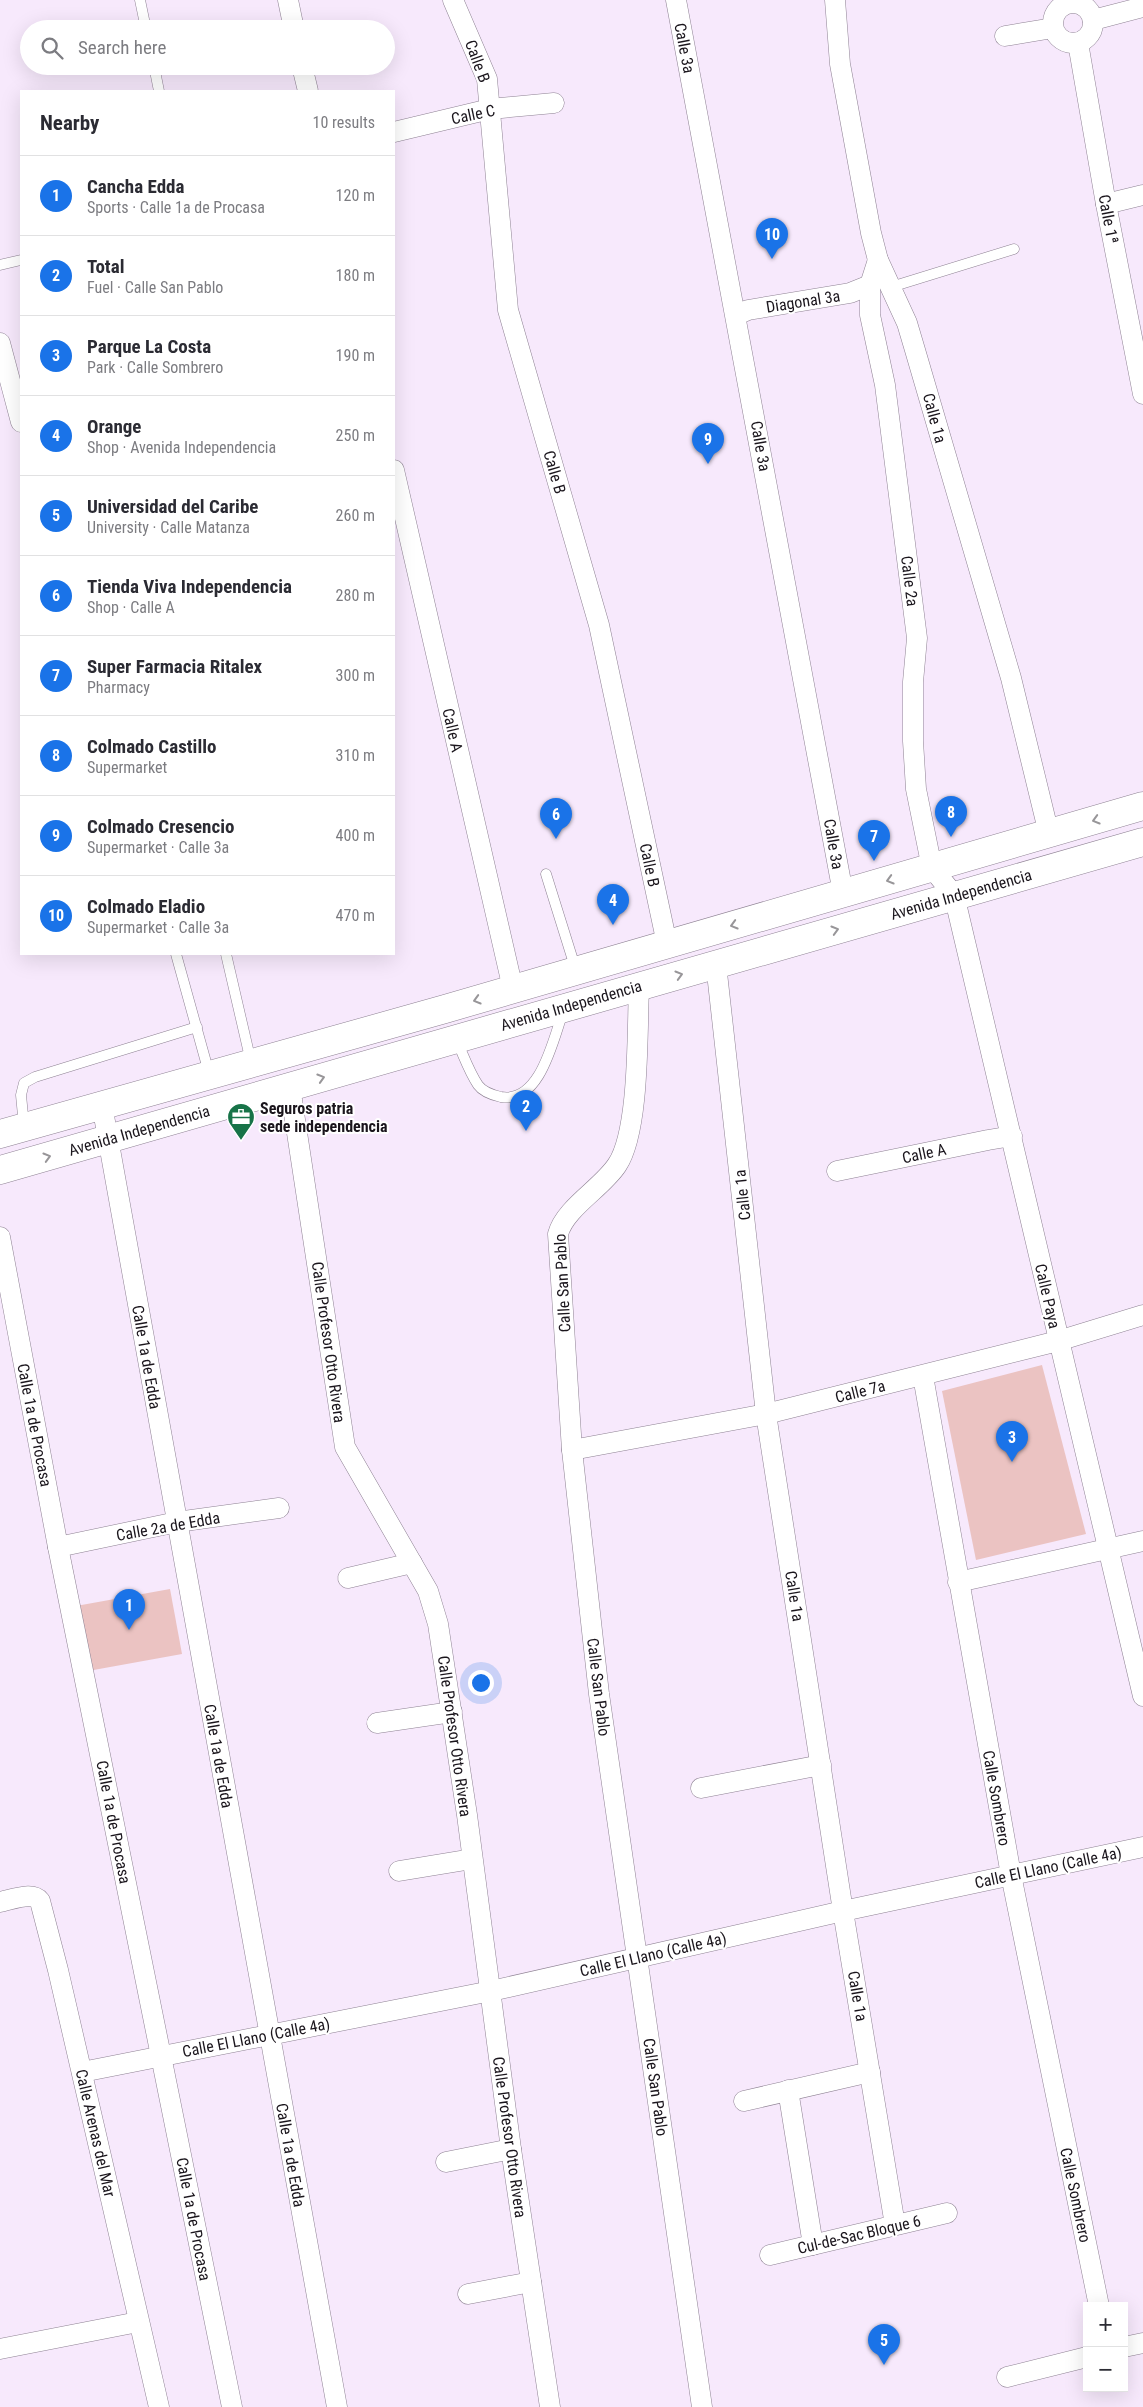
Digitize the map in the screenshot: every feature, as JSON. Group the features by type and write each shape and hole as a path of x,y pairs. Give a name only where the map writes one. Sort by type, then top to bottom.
{"main road":[{"name":"Avenida Independencia","path":"12,1130 513,989 1143,806"},
{"name":"Avenida Independencia","path":"0,1170 1143,842"},
{"path":"565,1007 566,973"},
{"path":"380,1027 388,1058"}],"street":[{"path":"288,0 292,20"},
{"name":"Calle B","path":"453,0 487,79 508,310 599,625 668,944"},
{"name":"Calle 3a","path":"676,0 843,893"},
{"name":"Calle 1a","path":"835,0 841,72 878,260 912,341 1011,678 1049,834"},
{"path":"1071,1 1088,9 1093,20 1088,37 1078,43 1060,39 1052,23 1056,11 1071,1"},
{"path":"1093,20 1143,7"},
{"path":"1005,36 1053,28"},
{"name":"Calle 1ª","path":"1078,43 1106,204 1142,383"},
{"path":"304,75 308,90"},
{"name":"Calle C","path":"395,132 490,109 554,103"},
{"path":"1106,204 1143,195"},
{"name":"Calle 2a","path":"878,260 870,285 870,315 885,385 917,638 913,682 914,770 918,806 932,868 954,895"},
{"name":"Diagonal 3a","path":"736,315 748,310 850,293 870,285"},
{"path":"0,343 20,418"},
{"name":"Calle A","path":"395,474 513,989"},
{"name":"Calle Paya","path":"954,895 1143,1696"},
{"name":"Calle 1a","path":"716,964 766,1414 843,1911 895,2225"},
{"name":"Calle San Pablo","path":"638,986 634,1098 625,1150 617,1165 563,1220 558,1234 572,1450 598,1694 638,1957 702,2407"},
{"name":"Calle Profesor Otto Rivera","path":"290,1087 343,1442 428,1591 434,1607 452,1712 511,2149 550,2407"},
{"name":"Calle 1a de Edda","path":"102,1105 337,2407"},
{"name":"Calle A","path":"837,1171 1012,1136"},
{"name":"Calle 1a de Procasa","path":"0,1237 58,1547 232,2407"},
{"name":"Calle 7a","path":"572,1450 766,1414 1058,1341 1143,1315"},
{"name":"Calle Sombrero","path":"923,1376 1011,1875 1098,2302"},
{"name":"Calle 2a de Edda","path":"58,1547 177,1522 279,1508"},
{"path":"958,1582 1143,1540"},
{"path":"348,1578 412,1563"},
{"path":"377,1723 452,1712"},
{"path":"701,1788 821,1765"},
{"name":"Calle El Llano (Calle 4a)","path":"82,2072 491,1991 843,1911 1143,1847"},
{"path":"399,1871 472,1859"},
{"name":"Calle Arenas del Mar","path":"0,1902 31,1896 38,1898 40,1901 82,2072 159,2407"},
{"path":"744,2101 870,2072"},
{"path":"788,2090 813,2245"},
{"path":"446,2162 511,2149"},
{"name":"Cul-de-Sac Bloque 6","path":"770,2255 948,2213"},
{"path":"468,2294 531,2282"},
{"path":"0,2349 138,2322"},
{"path":"1128,2346 1143,2343"},
{"path":"1007,2377 1083,2358"}],"lane":[{"path":"140,0 144,20"},
{"path":"156,75 159,90"},
{"path":"890,287 1014,249"},
{"path":"0,265 20,260"},
{"path":"546,874 566,973"},
{"path":"176,955 210,1075"},
{"path":"226,955 251,1063"},
{"path":"456,1038 478,1085 490,1095 508,1098 526,1092 539,1077 565,1007"},
{"path":"12,1130 24,1083 35,1076 196,1028"}],"shaded area":[{"path":"1042,1365 1086,1534 976,1560 942,1391"},
{"path":"170,1589 182,1654 88,1671 76,1606"}],"place":[{"name":"Colmado Eladio","path":"772,259"},
{"name":"Colmado Cresencio","path":"708,464"},
{"name":"Colmado Castillo","path":"951,837"},
{"name":"Tienda Viva Independencia","path":"556,839"},
{"name":"Super Farmacia Ritalex","path":"874,861"},
{"name":"Orange","path":"613,925"},
{"name":"Total","path":"526,1131"},
{"name":"Seguros patria sede independencia","path":"241,1141"},
{"name":"Parque La Costa","path":"1012,1462"},
{"name":"Cancha Edda","path":"129,1630"},
{"name":"Universidad del Caribe","path":"884,2365"}]}
